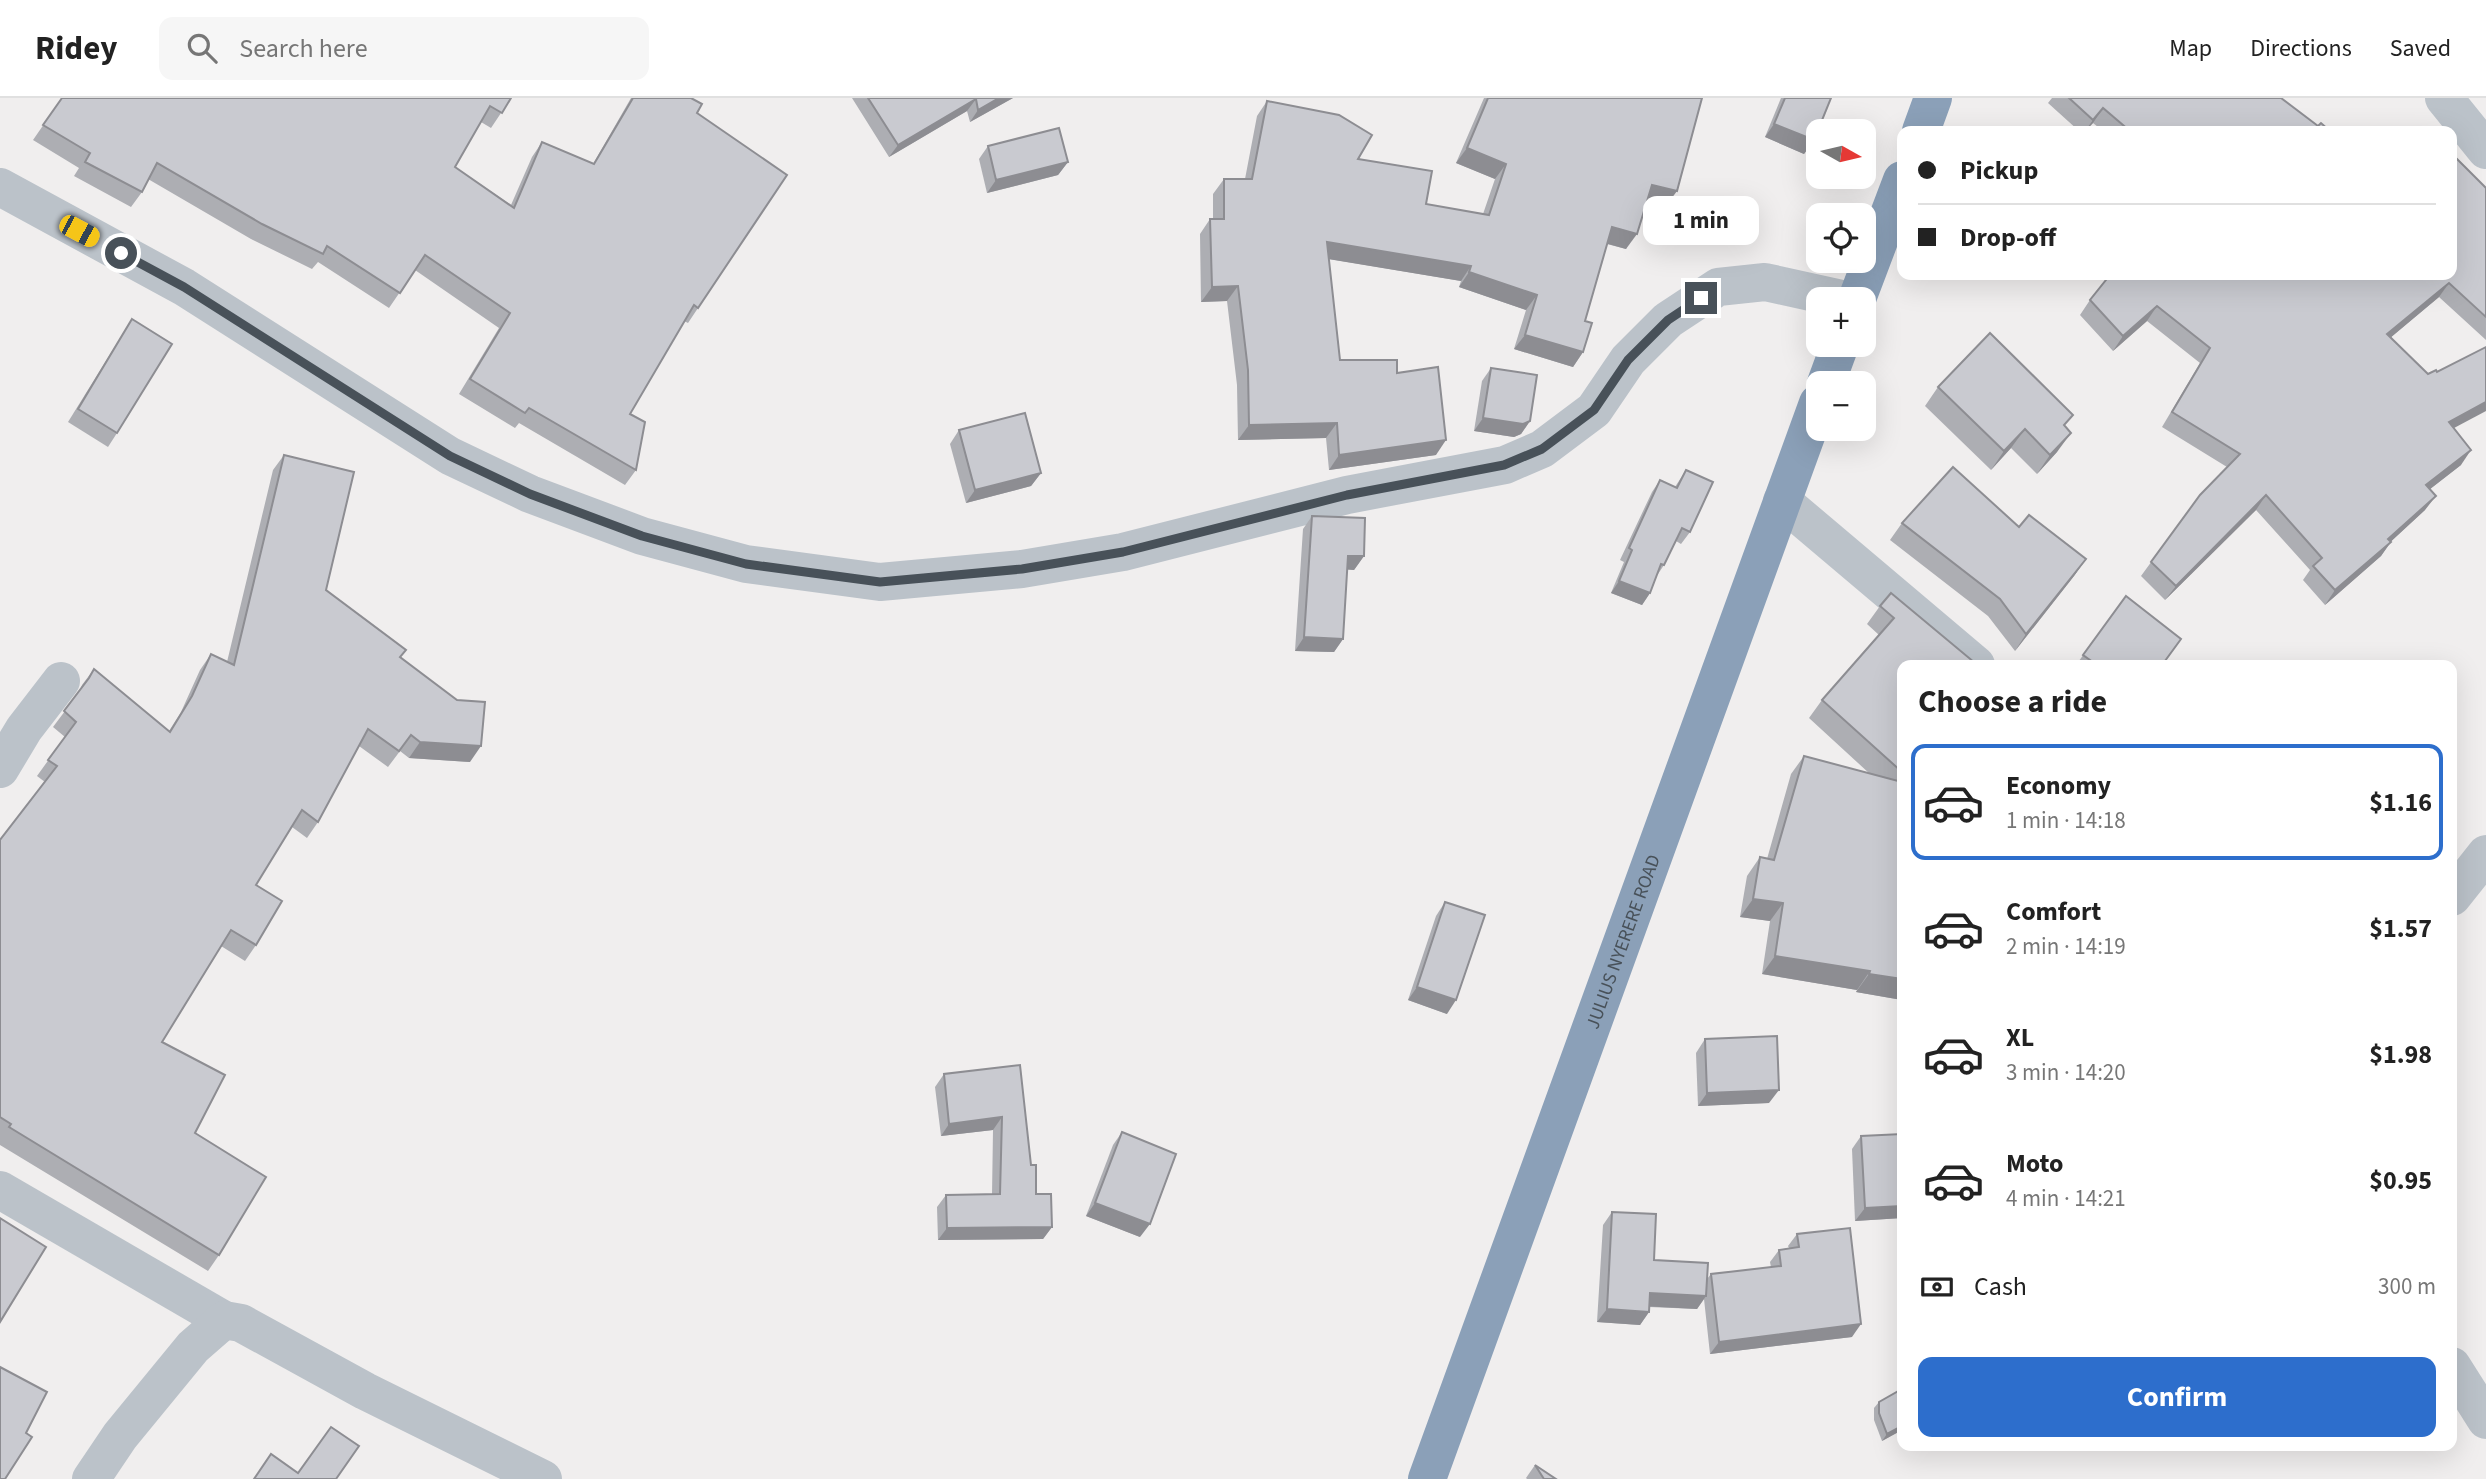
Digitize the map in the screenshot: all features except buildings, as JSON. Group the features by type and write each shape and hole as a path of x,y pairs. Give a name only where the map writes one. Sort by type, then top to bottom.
{"highway":[{"path":"1923,126 1933,98"},
{"path":"1862,287 1897,193"},
{"name":"JULIUS NYERERE ROAD","path":"1427,1479 1806,436"}],"street":[{"path":"2444,98 2486,150"},
{"path":"0,187 184,287 450,456 530,494 642,536 746,564 880,582 1022,569 1123,552 1347,495 1504,465 1542,449 1594,410 1628,360 1668,320 1718,287 1765,282 1806,291"},
{"path":"1782,501 1970,660"},
{"path":"0,769 24,729 61,681"},
{"path":"2457,891 2486,854"},
{"path":"0,1191 224,1321 241,1324 366,1391 543,1479"},
{"path":"90,1479 120,1436 193,1347 224,1321"},
{"path":"2457,1374 2486,1419"}],"route":[{"path":"121,253 184,287 450,456 530,494 642,536 746,564 880,582 1022,569 1123,552 1347,495 1504,465 1542,449 1594,410 1628,360 1668,320 1701,298"}]}
